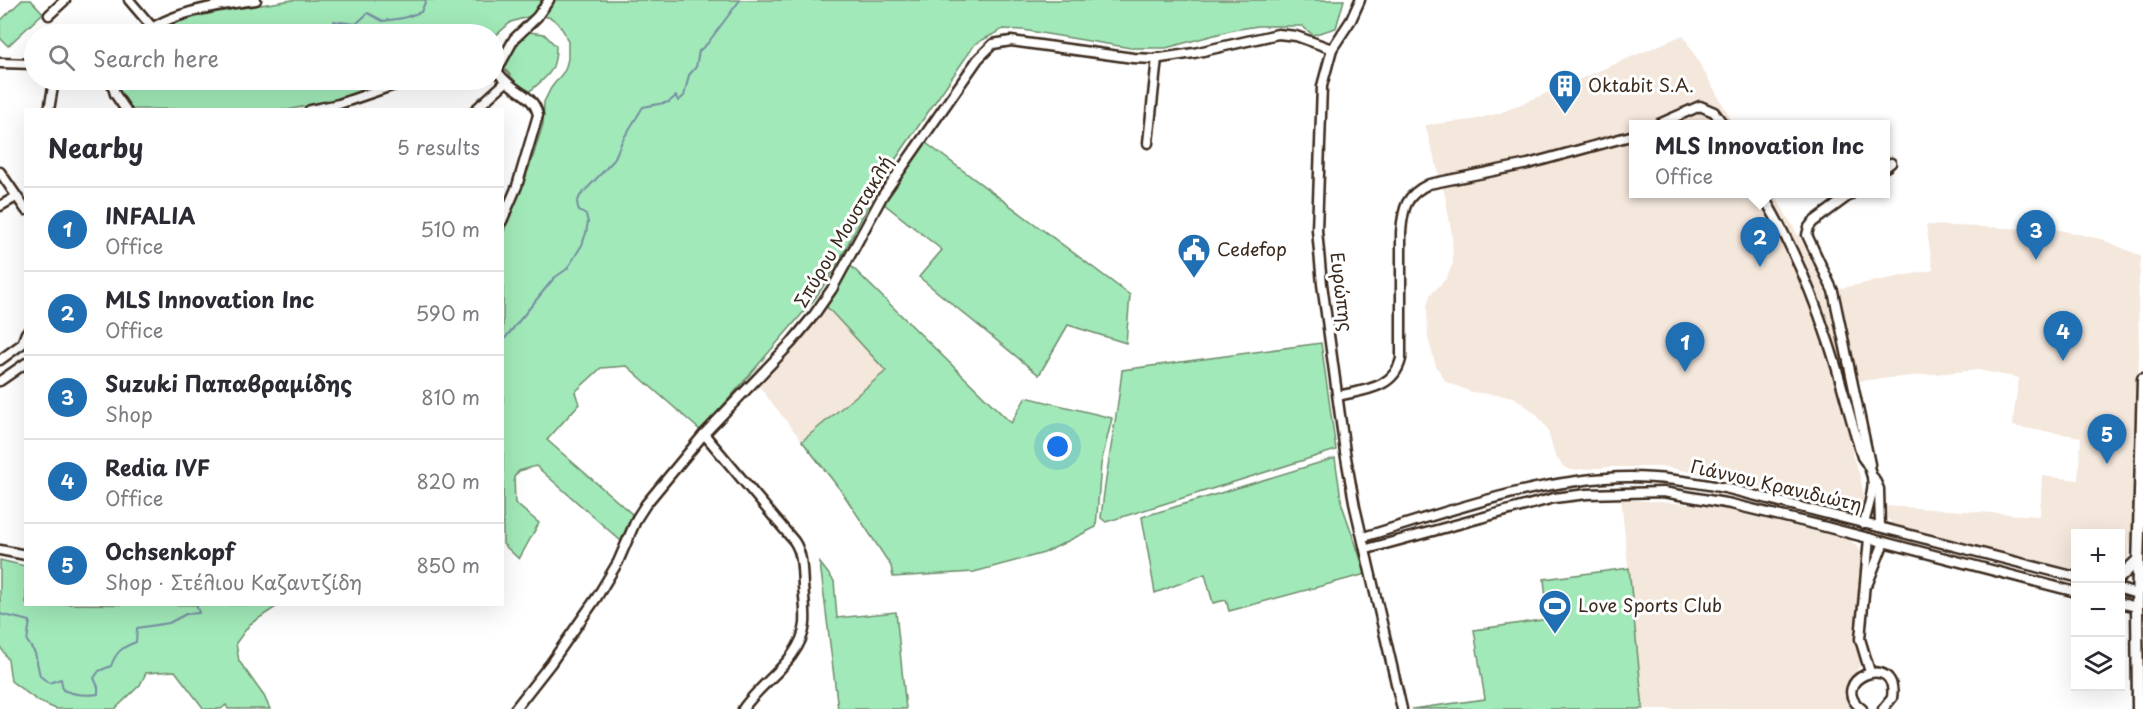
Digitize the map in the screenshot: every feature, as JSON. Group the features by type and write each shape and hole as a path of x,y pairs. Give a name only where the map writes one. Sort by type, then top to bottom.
{"main road":[{"path":"2138,709 2140,594 2138,560 2143,379"},
{"path":"2125,573 2138,560"}],"street":[{"path":"49,15 65,0"},
{"path":"129,0 149,24"},
{"path":"159,24 178,16 253,0"},
{"path":"504,54 549,0"},
{"name":"Ευρώπης","path":"1360,0 1351,20 1332,49 1322,86 1317,230 1345,452 1402,709"},
{"name":"Σπύρου Μουστακλή","path":"515,709 551,663 597,597 618,562 637,518 646,504 704,434 791,343 814,315 832,289 883,195 978,59 993,44 1011,41 1133,58 1157,58 1194,53 1278,34 1296,36 1332,49"},
{"path":"1148,143 1157,58"},
{"path":"0,63 24,64"},
{"path":"504,79 530,98 538,115 521,173 504,216"},
{"path":"49,108 52,90"},
{"path":"114,90 125,108"},
{"path":"320,108 380,90"},
{"path":"477,108 497,90"},
{"path":"1668,120 1700,106 1714,112 1720,120"},
{"path":"1338,396 1384,384 1399,368 1403,212 1407,200 1419,189 1430,184 1539,161 1629,136"},
{"path":"0,172 24,207"},
{"path":"0,207 16,197"},
{"path":"1764,198 1801,267 1829,343 1862,457 1870,467"},
{"path":"1846,198 1813,222 1807,235 1833,291 1870,467 1879,489 1880,527"},
{"path":"0,360 24,347"},
{"path":"0,381 24,364"},
{"path":"704,434 796,544 802,563 805,623 801,640 788,661 743,709"},
{"name":"Γιάννου Κρανιδιώτη","path":"1363,537 1520,490 1558,483 1631,477 1675,480 1725,488 2071,576"},
{"path":"1864,524 1874,478"},
{"name":"Γιάννου Κρανιδιώτη","path":"1367,549 1554,498 1587,494 1664,492 1752,509 2071,591"},
{"path":"1869,538 1861,644 1870,672"},
{"path":"1863,595 1884,542"},
{"path":"0,550 24,555"},
{"path":"2125,590 2140,594"},
{"path":"2125,604 2140,608"},
{"path":"1862,709 1855,702 1852,689 1858,678 1870,672 1883,675 1891,685 1892,698 1883,709"}],"shaded area":[{"path":"1683,35 1732,120 1629,120 1629,198 1776,198 1813,261 1829,301 1860,440 1852,455 1860,476 1865,502 1860,512 1667,467 1571,470 1564,467 1555,456 1547,428 1536,414 1514,397 1472,392 1446,382 1436,366 1428,338 1427,306 1430,295 1446,279 1453,263 1452,235 1445,195 1425,125 1473,120 1500,113"},
{"path":"1926,225 2059,230 2101,239 2141,256 2138,294 2139,354 2133,525 2128,559 2125,562 2125,529 2071,529 2071,570 1895,526 1887,518 1885,506 2040,516 2042,476 2078,480 2081,437 2012,426 2019,378 1978,370 1857,381 1836,289 1933,270"},
{"path":"826,306 886,371 802,441 758,385 794,347"},
{"path":"1621,499 1712,506 1850,540 1863,557 1857,600 1860,666 1849,681 1850,709 1643,709"}],"green space":[{"path":"22,0 31,0 43,13 31,24 24,24 24,31 8,46 0,38 0,21"},
{"path":"292,0 1344,0 1336,28 1313,35 1302,26 1258,26 1233,30 1166,48 1131,48 1023,30 1003,29 975,44 884,176 837,265 814,300 701,431 627,366 601,368 575,392 579,404 547,440 632,514 621,541 536,466 519,471 514,477 515,503 539,523 519,559 504,545 504,231 532,160 543,124 544,102 551,88 565,70 568,59 568,42 564,32 551,18 537,14 511,22 504,28 504,24 173,24 240,8"},
{"path":"529,32 544,34 556,46 553,67 530,91 519,86 505,69 514,48"},
{"path":"118,90 373,90 297,108 131,108"},
{"path":"926,143 1130,295 1126,343 1068,325 1039,375 919,277 942,250 883,203"},
{"path":"850,265 1011,423 1026,397 1112,418 1101,464 1096,527 1044,553 974,572 893,577 891,566 842,492 802,441 886,371 826,306"},
{"path":"1321,343 1336,450 1106,522 1101,518 1122,370"},
{"path":"1335,458 1342,505 1366,574 1229,611 1226,600 1213,603 1205,574 1155,593 1142,517"},
{"path":"0,560 24,566 24,606 277,606 250,624 236,643 239,661 264,696 270,709 228,709 226,705 221,709 204,709 175,671 146,673 140,685 115,709 56,709 38,701 11,681 8,660 0,646"},
{"path":"820,563 834,581 837,618 896,612 906,709 838,709"},
{"name":"Love Sports Club","path":"1629,568 1643,709 1412,709 1485,699 1474,630 1548,619 1544,579"}],"waterway":[{"path":"356,24 368,13 383,21 421,12 426,0"},
{"path":"504,340 554,278 567,269 582,245 588,222 586,215 579,211 577,203 580,196 614,160 622,141 643,107 669,102 676,96 678,101 684,96 689,75 696,67 699,51 707,44 740,0"},
{"path":"334,24 334,21 356,24"},
{"path":"0,614 30,621 27,641 35,653 40,676 49,683 61,679 63,690 89,695 98,694 94,678 99,671 111,666 120,651 136,642 137,628 169,623 186,614 199,613 197,606"}],"place":[{"name":"Oktabit S.A.","path":"1565,115"},
{"name":"Suzuki Παπαβραμίδης","path":"2036,260"},
{"name":"MLS Innovation Inc","path":"1760,267"},
{"name":"Cedefop","path":"1194,279"},
{"name":"Redia IVF","path":"2063,361"},
{"name":"INFALIA","path":"1685,372"},
{"name":"Ochsenkopf","path":"2107,464"},
{"name":"Love Sports Club","path":"1555,635"}]}
